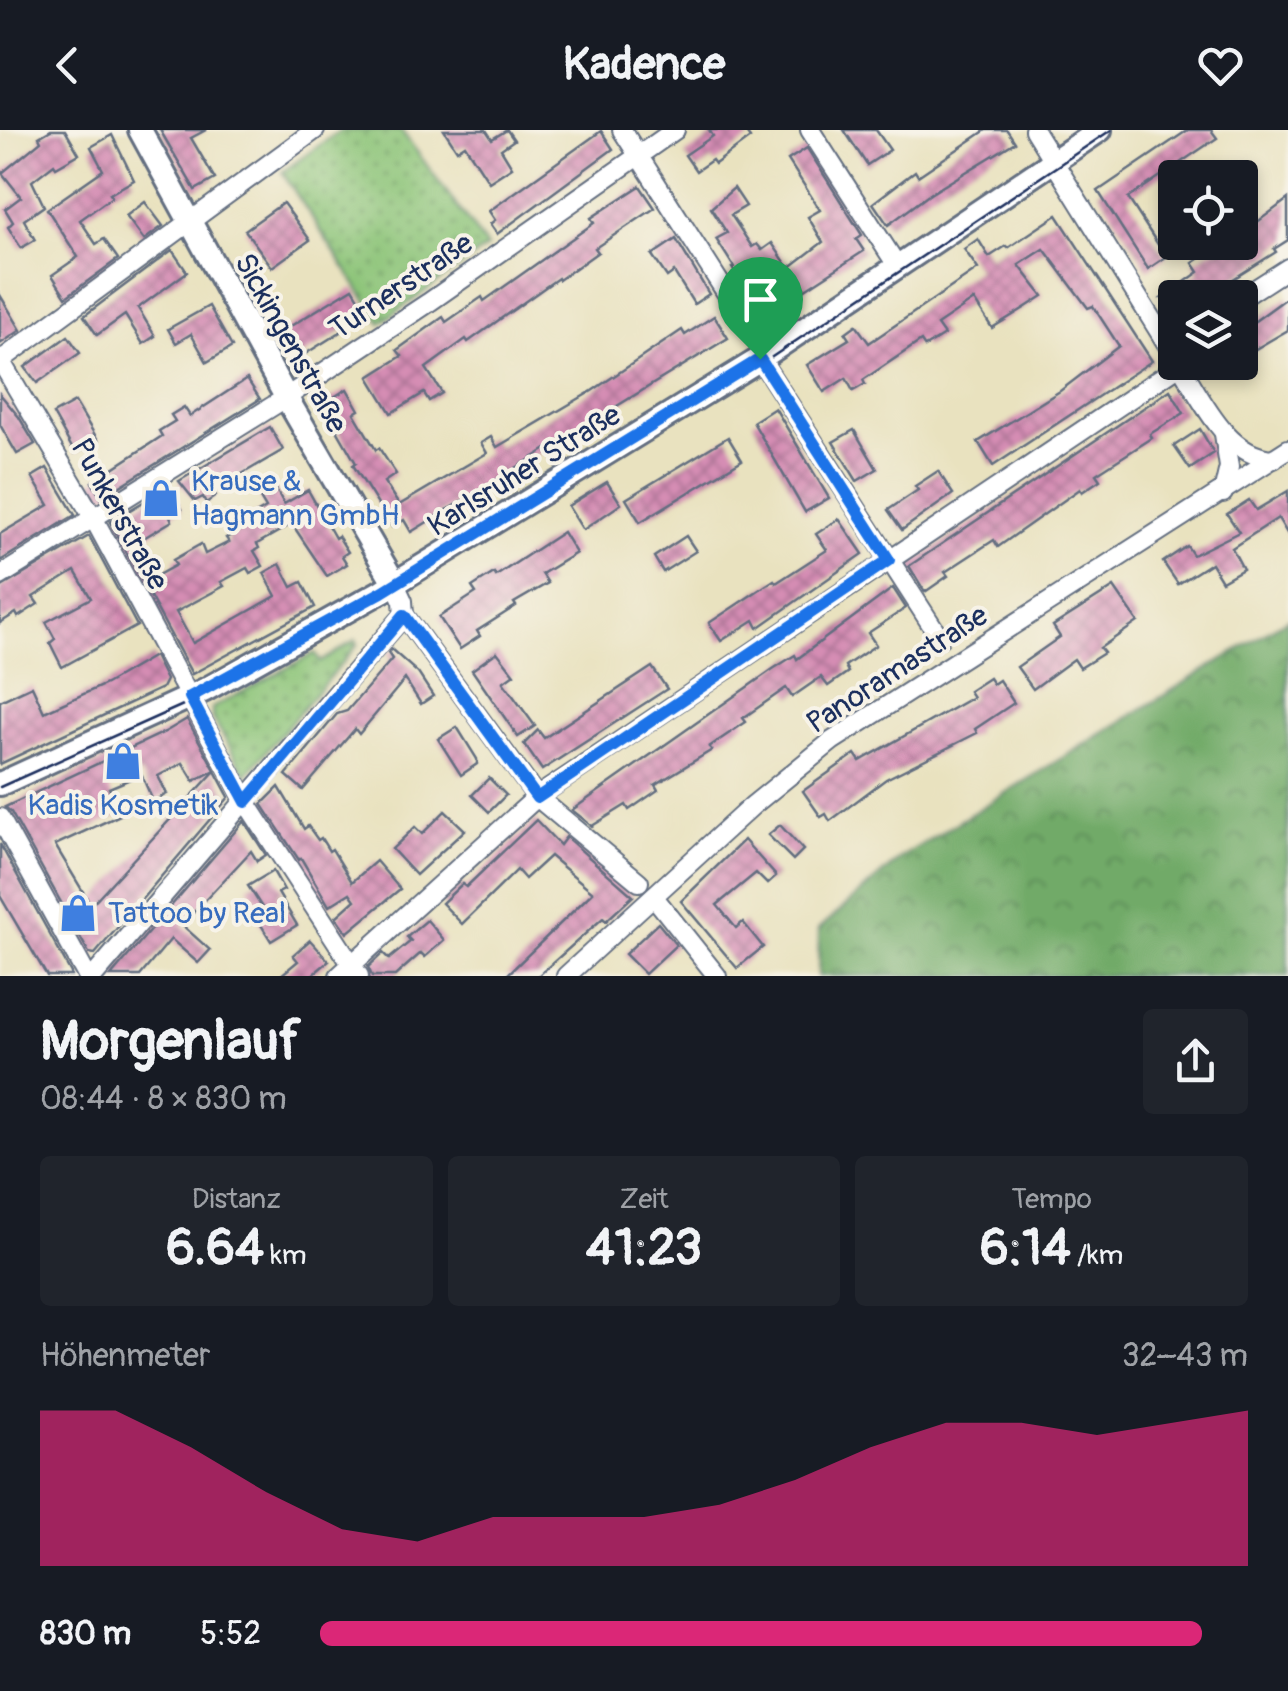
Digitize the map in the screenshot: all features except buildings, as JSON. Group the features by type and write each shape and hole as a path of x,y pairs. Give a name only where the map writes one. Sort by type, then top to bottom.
{"main road":[{"name":"Sickingenstraße","path":"140,130 286,397 395,584"},
{"name":"Karlsruher Straße","path":"0,784 190,697 395,584 763,357 1100,130"}],"street":[{"path":"0,361 315,130"},
{"path":"622,130 940,638"},
{"name":"Turnerstraße","path":"0,576 286,397 675,130"},
{"path":"810,130 898,267"},
{"path":"1034,130 1158,328"},
{"path":"1258,288 1288,268"},
{"name":"Punkerstraße","path":"0,361 94,519 246,802 349,972"},
{"path":"349,972 537,798 889,560 1158,367"},
{"path":"1191,380 1224,433 1251,456 1281,454"},
{"path":"1223,493 1229,467 1224,433"},
{"name":"Panoramastraße","path":"566,976 752,806 832,741 1281,454"},
{"path":"395,584 404,615 537,798 638,882"},
{"path":"0,818 90,976 246,802 404,615"},
{"path":"654,896 717,976"}],"green space":[{"path":"341,130 401,130 487,247 381,323 282,172"},
{"path":"1288,619 1288,976 818,976 819,929 903,856"},
{"path":"356,640 358,644 246,775 212,717 212,708 315,653 320,662"}],"tram line":[{"path":"0,787 192,701 397,588 763,363 1111,130"}],"place":[{"name":"Krause & Hagmann GmbH","path":"161,498"},
{"name":"Kadis Kosmetik","path":"123,761"},
{"name":"Tattoo by Real","path":"78,913"}],"route":[{"path":"760,359 889,560 537,798 404,615 246,802 190,697 382,592 760,359"}]}
